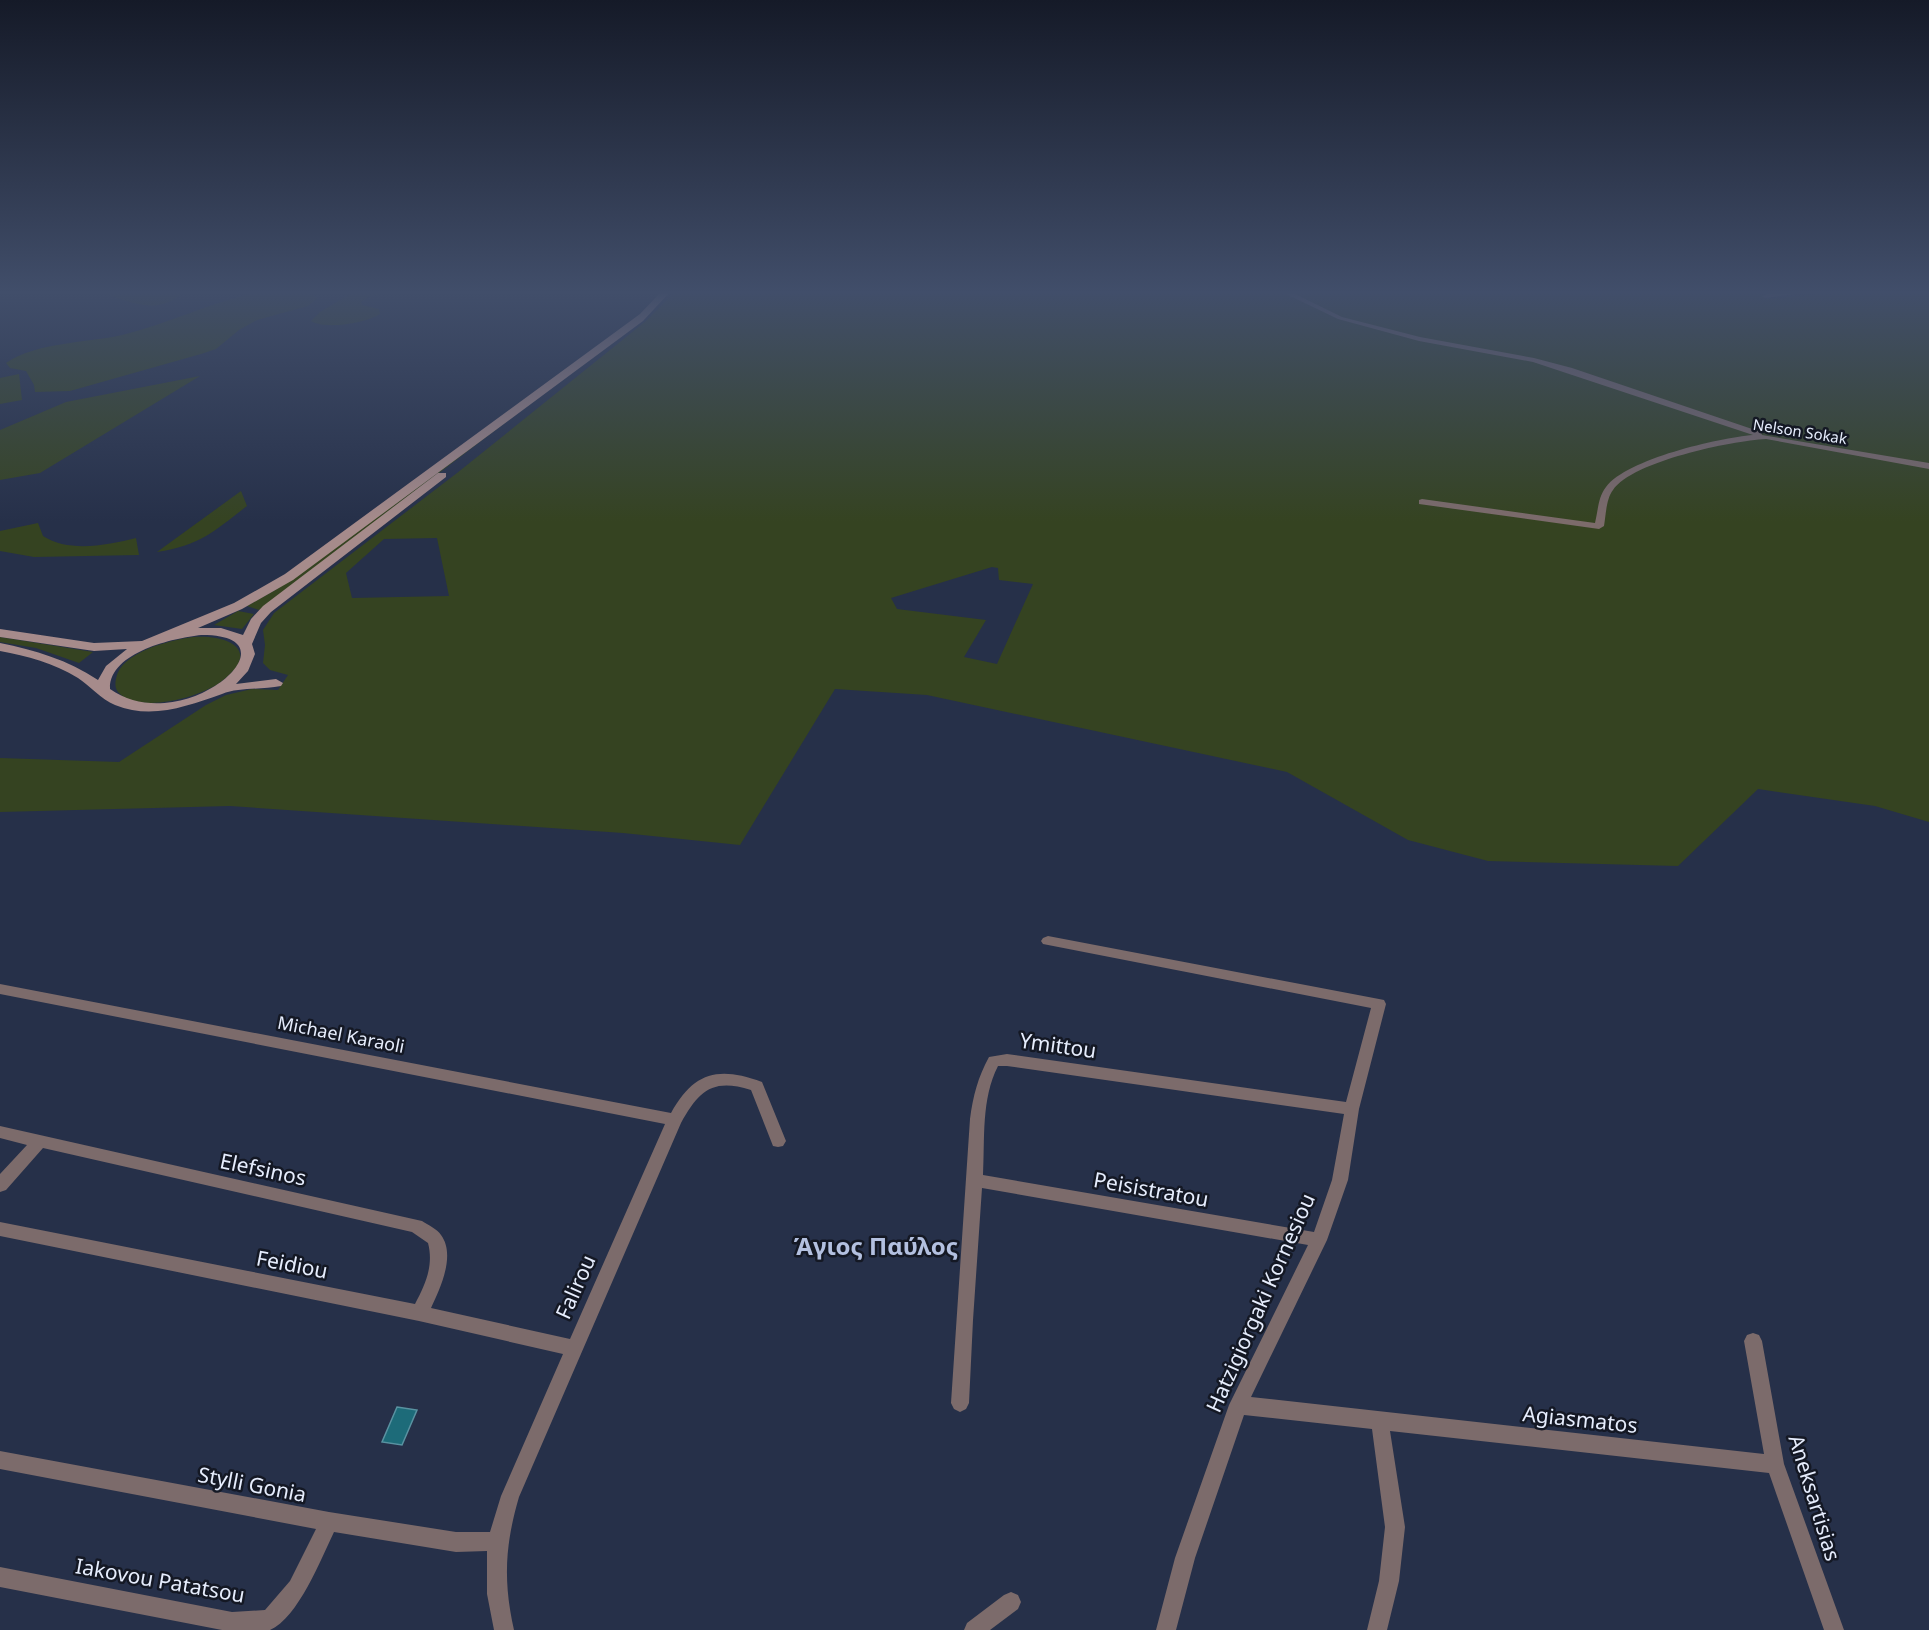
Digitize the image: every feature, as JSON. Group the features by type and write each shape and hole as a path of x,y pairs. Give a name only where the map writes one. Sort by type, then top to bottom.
{"street":[{"path":"105,692 104,681 116,664 138,649 241,604 289,577 571,369"},
{"path":"245,644 255,622 267,609 576,369"},
{"path":"1565,369 1766,437"},
{"name":"Nelson Sokak","path":"1422,502 1599,526 1608,489 1624,476 1674,455 1745,436 1766,437 1929,466"},
{"path":"0,633 94,647 125,646 184,633 215,631 236,636 245,644 249,654 235,678 216,691"},
{"path":"0,646 52,660 94,682 118,703 146,708 182,704 216,691 238,686 276,683 253,670 246,662"},
{"name":"Hatzigiorgaki Kornesiou","path":"1048,941 1379,1004 1352,1109 1340,1180 1319,1240 1238,1405 1185,1558 1166,1630"},
{"name":"Michael Karaoli","path":"0,989 675,1120"},
{"name":"Ymittou","path":"960,1403 963,1312 979,1116 986,1072 994,1061 1007,1060 1352,1109"},
{"name":"Falirou","path":"504,1630 495,1577 497,1541 510,1496 675,1120 689,1096 704,1084 723,1079 744,1080 757,1086 778,1141"},
{"name":"Elefsinos","path":"0,1132 405,1223 424,1230 435,1239 440,1260 434,1283 419,1313"},
{"path":"0,1185 41,1140"},
{"name":"Peisistratou","path":"975,1180 1319,1240"},
{"name":"Feidiou","path":"0,1229 419,1313 573,1348"},
{"name":"Aneksartisias","path":"1753,1341 1775,1464 1834,1630"},
{"name":"Agiasmatos","path":"1238,1405 1775,1464"},
{"path":"1377,1630 1389,1581 1395,1527 1380,1420"},
{"name":"Stylli Gonia","path":"0,1460 329,1522 456,1542 497,1541"},
{"name":"Iakovou Patatsou","path":"0,1577 232,1622 270,1620 297,1588 329,1522"},
{"path":"974,1630 1011,1602"}],"shaded area":[{"path":"16,369 148,369 70,391 35,392 34,385 26,371"},
{"path":"586,369 1929,369 1929,822 1875,806 1758,789 1678,866 1488,861 1408,840 1287,772 927,695 835,689 740,845 623,833 230,806 0,812 0,758 119,762 206,705 226,695 252,689 278,690 288,675 270,670 263,663 265,645 263,630 274,613 457,473","holes":["437,538 449,596 352,598 346,573 384,539","992,567 998,568 999,580 1033,584 997,664 964,657 986,620 897,609 891,598"]},
{"path":"19,374 22,400 0,404 0,378"},
{"path":"200,376 40,473 0,480 0,430 66,402"},
{"path":"539,397 259,610 247,606 277,589"},
{"path":"241,491 247,506 225,523 185,546 157,552"},
{"path":"38,523 43,536 53,541 76,546 101,545 136,538 139,555 34,557 0,551 0,531"},
{"path":"238,611 254,614 242,629 214,625"},
{"path":"0,637 93,652 79,663 36,648 0,642"},
{"path":"193,637 218,638 228,641 236,646 240,653 240,661 222,681 186,698 154,703 140,702 127,699 118,692 116,679 127,661 160,644"},
{"path":"397,1407 417,1410 402,1445 382,1442"}],"district":[{"name":"Άγιος Παύλος","path":"876,1247"}]}
